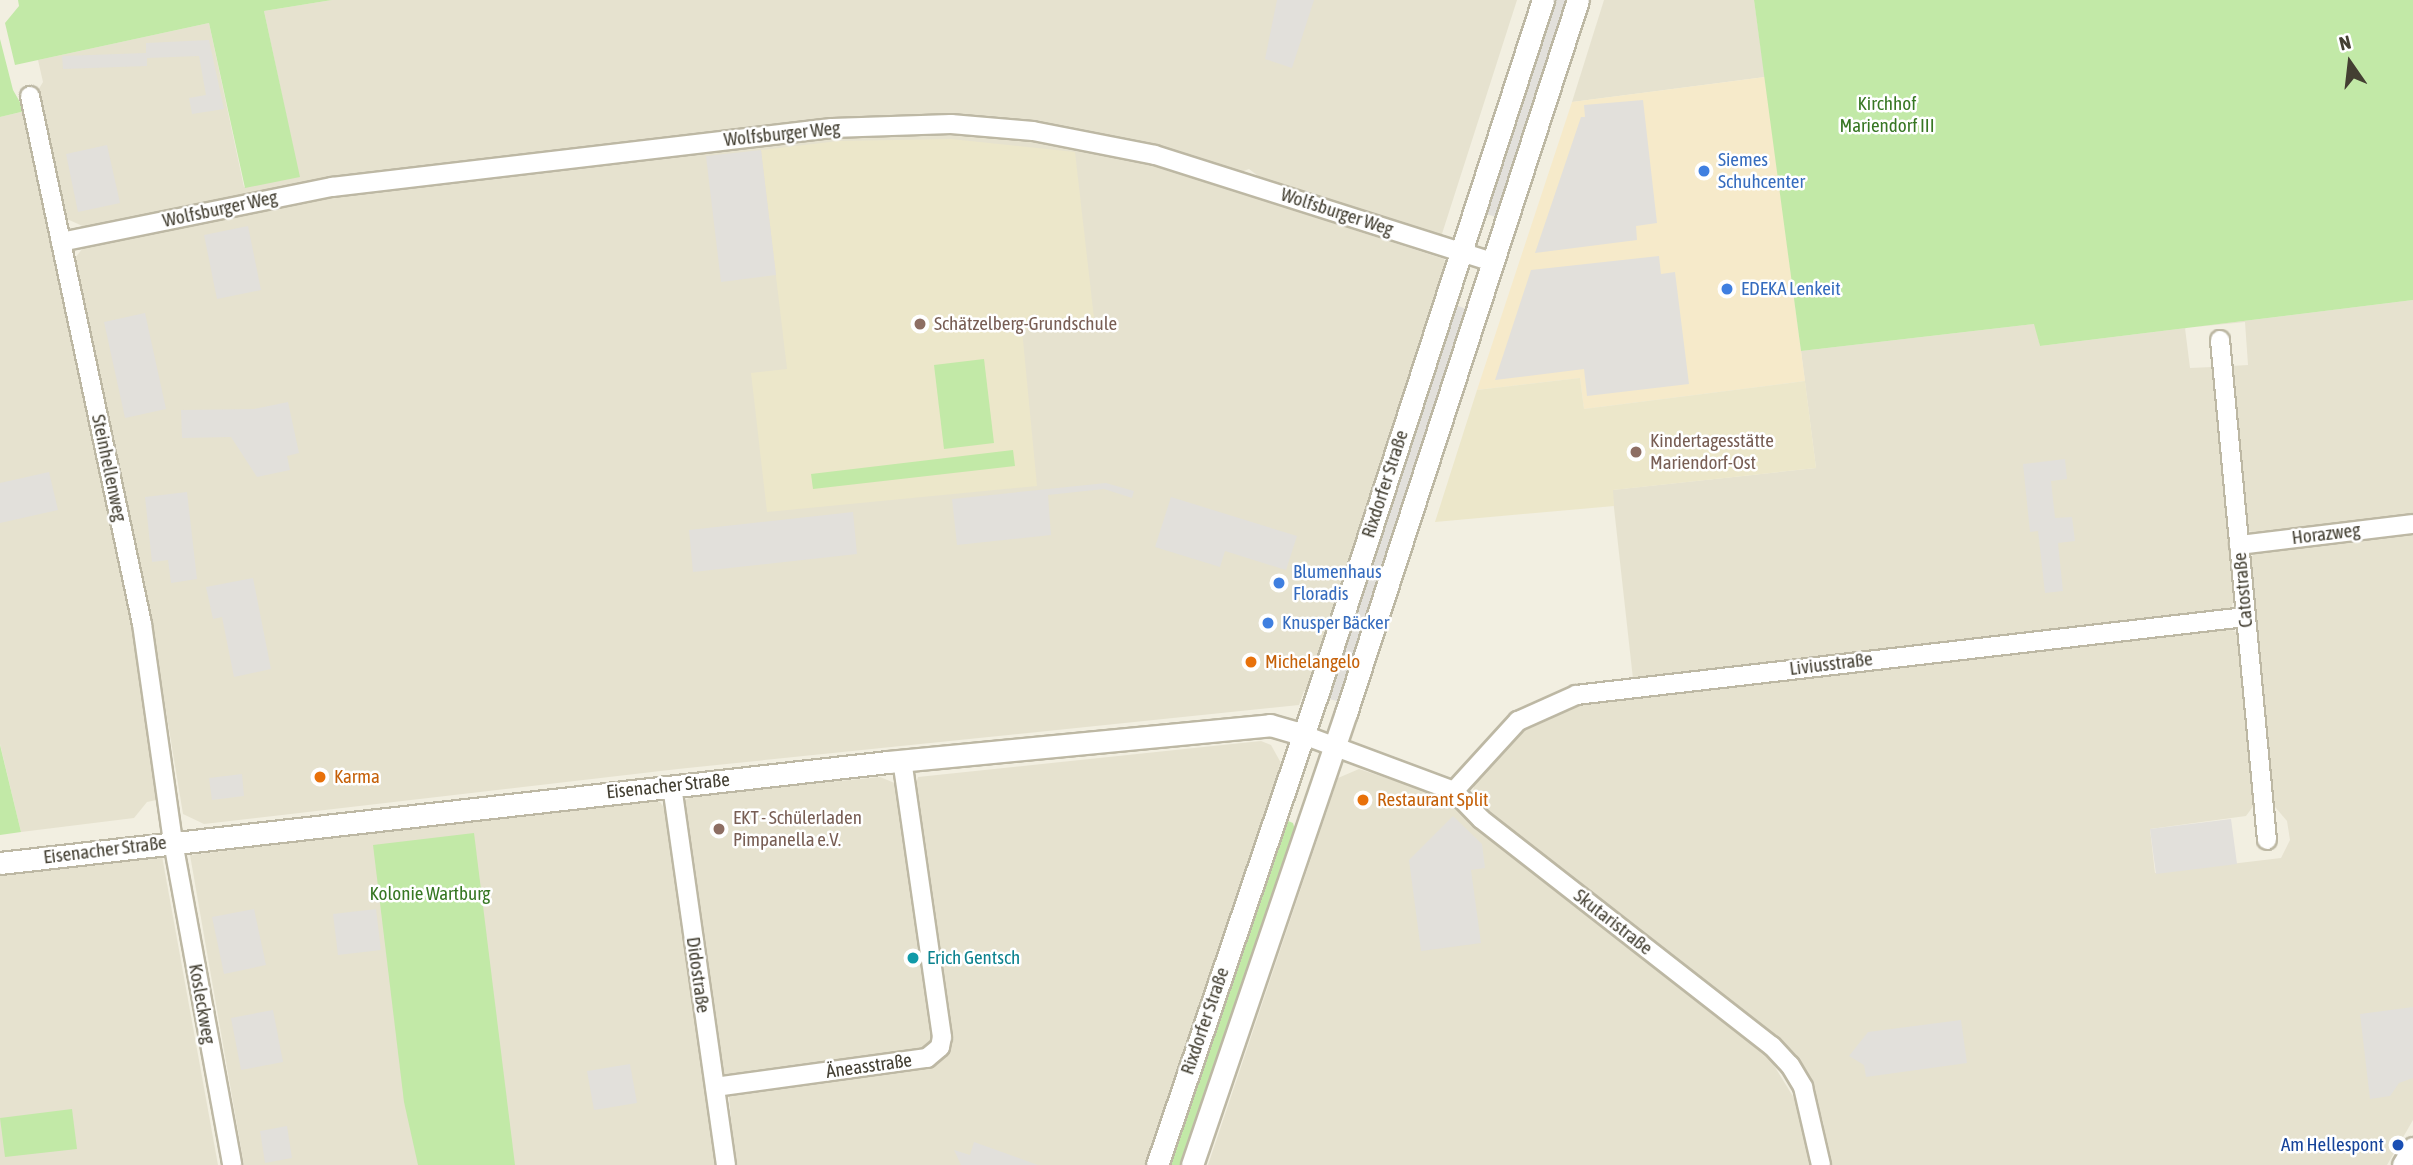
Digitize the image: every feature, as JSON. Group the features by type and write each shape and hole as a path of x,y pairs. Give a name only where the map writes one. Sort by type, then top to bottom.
{"street":[{"name":"Rixdorfer Straße","path":"1157,1165 1543,0"},
{"name":"Rixdorfer Straße","path":"1192,1165 1335,745 1577,0"},
{"name":"Steinhellenweg","path":"30,96 142,624 173,842"},
{"name":"Wolfsburger Weg","path":"61,242 332,187 832,128 951,124 1045,133 1155,155 1492,262"},
{"name":"Catostraße","path":"2220,340 2267,840"},
{"name":"Horazweg","path":"2239,545 2413,524"},
{"name":"Liviusstraße","path":"1454,792 1518,721 1576,695 2245,617"},
{"name":"Eisenacher Straße","path":"0,863 902,761 1270,725 1335,745"},
{"name":"Skutaristraße","path":"1335,745 1454,792 1481,819 1790,1065 1808,1102 1821,1165"},
{"name":"Äneasstraße","path":"715,1087 927,1058 940,1047 942,1037 902,761"},
{"name":"Didostraße","path":"672,786 726,1165"},
{"path":"1276,810 1308,821"},
{"name":"Kosleckweg","path":"173,842 232,1165"},
{"path":"2402,1165 2413,1147"}],"shaded area":[{"path":"332,0 1517,0 1441,237 1262,179 1249,169 1241,172 1089,132 953,117 844,118 703,134 301,183 87,228 67,219 37,92 43,82 38,60 209,23 244,187 299,176 264,11"},
{"path":"1277,0 1314,0 1292,68 1265,59"},
{"path":"1552,0 1566,0 1496,217 1483,213"},
{"path":"1604,0 1754,0 1765,77 1572,102"},
{"path":"209,40 224,109 192,114 189,98 206,95 199,56 147,58 147,66 63,69 62,56 146,53 146,43"},
{"path":"1765,77 1805,381 1584,409 1580,378 1477,390 1572,102"},
{"path":"1643,100 1657,223 1636,226 1637,240 1535,253 1581,117 1585,117 1584,105"},
{"path":"25,111 134,627 161,799 147,802 134,818 21,832 0,744 0,117"},
{"path":"916,133 1030,140 1131,158 1444,259 1447,268 1309,692 1304,691 1299,705 678,769 204,824 183,814 154,638 75,270 75,258 83,248 330,195 828,137"},
{"name":"Schätzelberg-Grundschule","path":"951,139 1075,152 1094,318 1022,330 1037,486 767,512 751,373 787,369 761,150 838,141"},
{"path":"107,145 120,203 78,212 66,154"},
{"path":"761,150 776,275 721,282 706,156"},
{"path":"248,226 261,290 217,299 204,235"},
{"path":"1659,256 1661,274 1675,272 1689,384 1587,396 1584,369 1495,380 1531,270"},
{"path":"2413,300 2413,516 2260,534 2249,531 2231,366 2248,365 2245,322 2190,327"},
{"path":"1453,304 1466,309 1340,702 1326,698"},
{"path":"145,313 166,409 125,418 104,322"},
{"path":"2035,324 2040,346 2185,328 2190,368 2212,367 2235,597 2231,608 1633,679 1612,490 1816,468 1801,351"},
{"name":"Kindertagesstätte Mariendorf-Ost","path":"1580,378 1584,409 1805,381 1816,468 1613,490 1614,506 1435,522 1477,390"},
{"path":"288,402 299,453 287,456 290,470 257,477 231,437 182,438 181,410 254,409"},
{"path":"2065,459 2067,479 2051,481 2055,518 2072,517 2075,541 2058,543 2063,591 2045,593 2038,531 2030,532 2023,464"},
{"path":"49,472 58,510 0,523 0,483"},
{"path":"1106,483 1134,491 1132,498 1104,489 1048,495 1051,535 957,545 952,499"},
{"path":"187,492 197,579 171,583 168,560 152,562 145,497"},
{"path":"1171,497 1297,536 1286,570 1225,551 1220,567 1155,547"},
{"path":"853,512 857,554 693,572 689,530"},
{"path":"2413,533 2413,1120 2387,1165 1829,1165 1823,1121 1810,1087 1480,806 1473,795 1474,782 1521,729 1575,703 2226,627 2236,632 2240,645 2254,805 2246,816 2150,829 2155,873 2281,858 2290,840 2287,821 2270,801 2250,559 2257,551"},
{"path":"253,578 271,669 234,677 222,617 213,619 206,587"},
{"path":"1261,741 1271,745 1281,763 1146,1165 735,1165 729,1096 929,1066 947,1052 951,1042 915,787 918,777"},
{"path":"1359,769 1423,790 1456,809 1770,1059 1802,1111 1812,1165 1208,1165 1338,778"},
{"path":"242,774 244,796 212,800 209,778"},
{"path":"880,777 897,784 932,1043 923,1049 727,1077 722,1072 685,800 695,795"},
{"path":"649,800 660,802 666,811 719,1165 244,1165 190,855"},
{"path":"1453,816 1482,844 1485,868 1471,870 1481,943 1421,951 1409,860"},
{"path":"2231,819 2237,864 2156,874 2150,829"},
{"path":"162,856 218,1165 0,1165 0,873"},
{"path":"254,909 266,965 224,974 212,917"},
{"path":"376,909 381,950 338,955 333,914"},
{"path":"2413,1007 2413,1078 2399,1083 2390,1096 2370,1099 2360,1014"},
{"path":"273,1010 283,1062 241,1070 231,1018"},
{"path":"1961,1020 1967,1063 1866,1077 1864,1065 1849,1056 1868,1032"},
{"path":"630,1064 637,1103 594,1110 587,1071"},
{"path":"287,1126 292,1158 265,1163 260,1131"},
{"path":"974,1142 1038,1165 961,1165 954,1150 970,1155"}],"green space":[{"path":"18,0 332,0 264,11 300,177 245,188 209,23 15,65 5,23 19,6"},
{"name":"Kirchhof Mariendorf III","path":"1754,0 2413,0 2413,300 2040,346 2034,324 1801,351"},
{"path":"0,39 13,90 25,111 0,117"},
{"path":"984,359 994,443 944,449 934,365"},
{"path":"1013,450 1015,466 813,489 811,474"},
{"path":"0,745 21,832 0,835"},
{"path":"1283,819 1293,823 1295,830 1184,1165 1164,1165"},
{"name":"Kolonie Wartburg","path":"474,833 515,1165 418,1165 404,1102 373,845"},
{"path":"72,1109 77,1149 5,1157 0,1118"}],"place":[{"name":"Siemes Schuhcenter","path":"1704,171"},
{"name":"EDEKA Lenkeit","path":"1727,289"},
{"name":"Schätzelberg-Grundschule","path":"920,324"},
{"name":"Kindertagesstätte Mariendorf-Ost","path":"1636,452"},
{"name":"Blumenhaus Floradis","path":"1279,583"},
{"name":"Knusper Bäcker","path":"1268,623"},
{"name":"Michelangelo","path":"1251,662"},
{"name":"Karma","path":"320,777"},
{"name":"Restaurant Split","path":"1363,800"},
{"name":"EKT - Schülerladen Pimpanella e.V.","path":"719,829"},
{"name":"Erich Gentsch","path":"913,958"},
{"name":"Am Hellespont","path":"2398,1145"}]}
